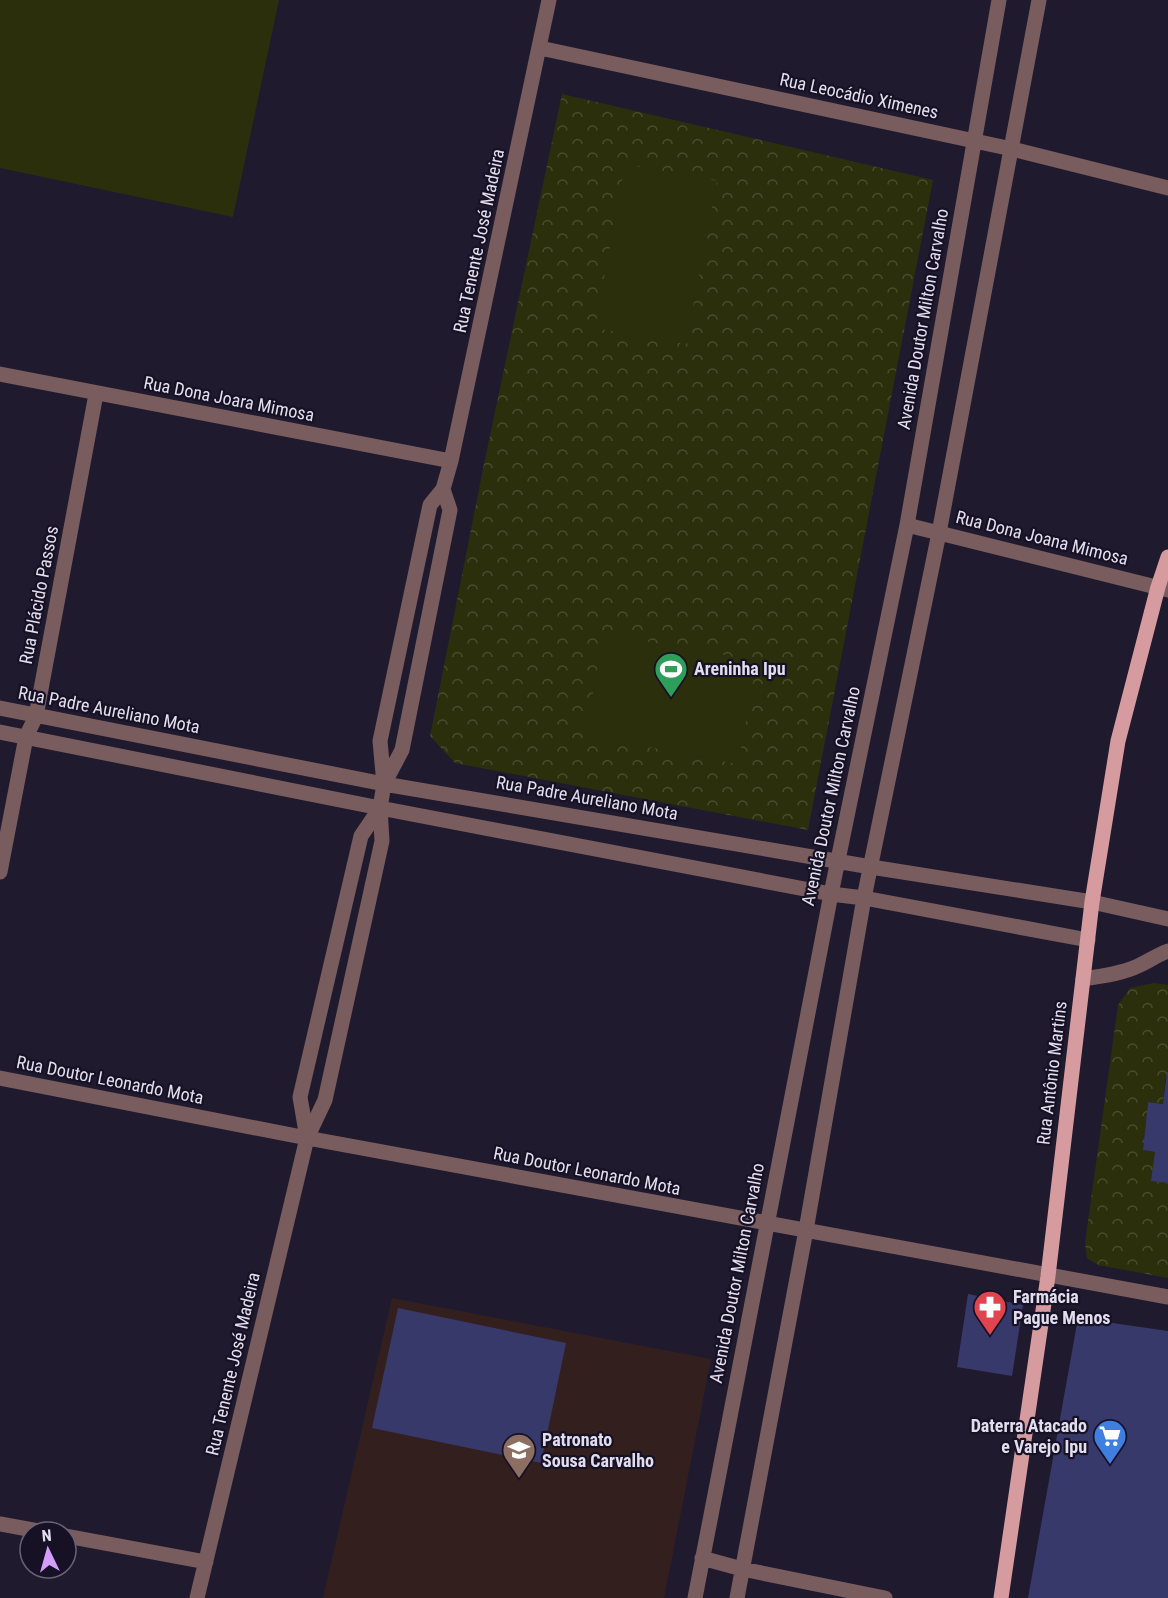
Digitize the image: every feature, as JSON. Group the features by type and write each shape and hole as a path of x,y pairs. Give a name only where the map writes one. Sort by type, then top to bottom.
{"main road":[{"name":"Rua Antônio Martins","path":"1001,1598 1048,1276 1092,902 1118,741 1163,588 1168,557"}],"street":[{"name":"Rua Tenente José Madeira","path":"197,1598 307,1138 325,1100 382,841 380,808 384,784 380,741 430,505 443,489 451,461 549,0"},
{"name":"Avenida Doutor Milton Carvalho","path":"695,1598 831,894 907,525 999,0"},
{"path":"737,1598 806,1230 864,898 939,532 1039,0"},
{"name":"Rua Leocádio Ximenes","path":"540,48 1012,149 1168,188"},
{"name":"Rua Dona Joara Mimosa","path":"0,374 451,461"},
{"name":"Rua Plácido Passos","path":"0,872 26,737 36,716 96,394"},
{"name":"Rua Tenente José Madeira","path":"384,784 402,750 450,510 443,489"},
{"name":"Rua Dona Joana Mimosa","path":"907,525 1163,588"},
{"name":"Rua Padre Aureliano Mota","path":"0,708 384,784 871,867 1092,902 1168,919"},
{"path":"0,732 380,808 831,894 864,898 1088,940"},
{"name":"Rua Tenente José Madeira","path":"307,1138 300,1097 360,836 380,808"},
{"path":"1083,979 1138,966 1168,951"},
{"name":"Rua Doutor Leonardo Mota","path":"0,1078 307,1138 1168,1297"},
{"path":"0,1524 18,1527"},
{"path":"78,1538 206,1562"},
{"path":"702,1558 742,1569 885,1598"}],"shaded area":[{"name":"Patronato Sousa Carvalho","path":"392,1298 711,1359 664,1598 323,1598"}],"green space":[{"path":"0,0 279,0 233,217 0,168"},
{"path":"562,94 933,180 808,830 455,763 430,736 484,464"},
{"path":"625,164 717,181 686,344 595,328"},
{"name":"Areninha Ipu","path":"604,634 757,661 738,764 585,735"},
{"path":"1154,983 1168,985 1168,1076 1166,1076 1163,1104 1148,1102 1143,1150 1155,1152 1152,1181 1168,1183 1168,1278 1098,1265 1087,1258 1085,1243 1118,1005 1130,988"}],"building":[{"path":"1167,1072 1168,1183 1151,1181 1155,1152 1143,1150 1148,1102 1163,1104"},
{"name":"Farmácia Pague Menos","path":"968,1294 1023,1305 1012,1376 957,1367"},
{"path":"398,1308 566,1343 541,1463 372,1428"},
{"name":"Daterra Atacado e Varejo Ipu","path":"1078,1318 1168,1331 1168,1598 1028,1598"}],"place":[{"name":"Areninha Ipu","path":"671,698"},
{"name":"Farmácia Pague Menos","path":"990,1336"},
{"name":"Daterra Atacado e Varejo Ipu","path":"1110,1465"},
{"name":"Patronato Sousa Carvalho","path":"519,1479"}]}
